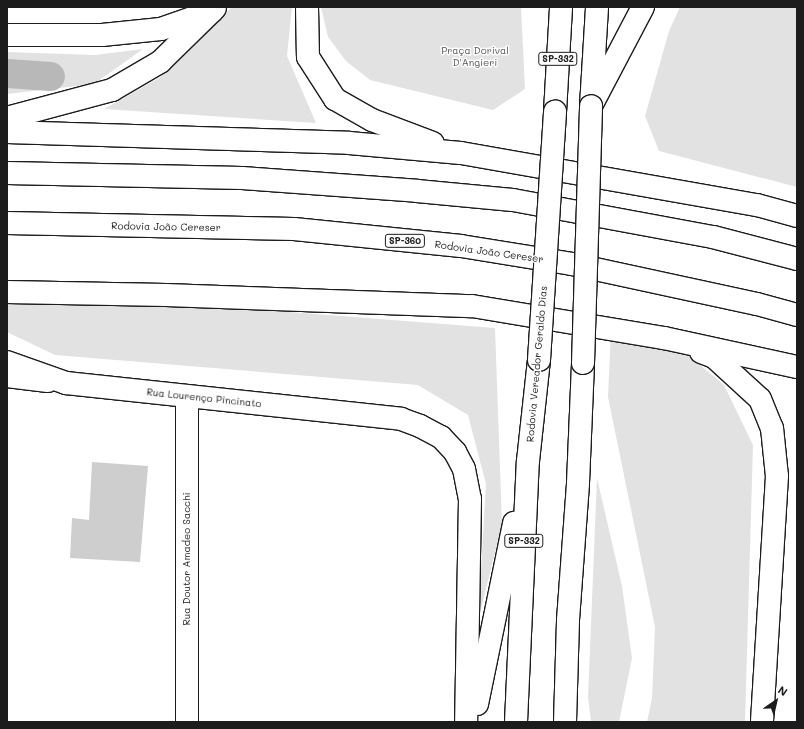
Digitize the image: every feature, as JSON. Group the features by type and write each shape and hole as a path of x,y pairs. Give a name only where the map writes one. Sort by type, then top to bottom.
{"main road":[{"path":"307,7 308,57 335,99 372,120 460,153"},
{"name":"Rodovia Vereador Geraldo Dias","path":"516,722 528,461 539,360 561,7"},
{"path":"565,722 568,620 578,483 591,106 597,7"},
{"path":"591,106 643,7"},
{"path":"7,35 102,35 161,29 214,9"},
{"path":"7,118 112,90 160,62 214,9"},
{"path":"7,132 349,142 460,153 757,205 797,209"},
{"path":"7,173 242,178 417,191 513,200 713,237 797,260"},
{"path":"757,205 797,216"},
{"name":"Rodovia João Cereser","path":"7,223 294,230 461,246 572,264 757,304 797,315"},
{"path":"7,292 166,295 472,306 664,338 797,367"},
{"path":"664,338 714,357 760,399 772,428 777,476 762,722"},
{"path":"7,362 66,383"},
{"name":"Rua Lourenço Pincinato","path":"7,376 401,419 420,426 440,437 455,452 464,469 470,499 466,722"},
{"name":"Rua Doutor Amadeo Sacchi","path":"187,396 187,722"},
{"path":"473,722 491,630 528,461"}],"green space":[{"path":"232,7 292,7 287,56 316,123 104,109 159,78"},
{"name":"Praça Dorival D'Angieri","path":"321,7 521,7 525,89 493,110 370,80 346,61 328,37"},
{"path":"680,7 797,7 797,187 659,151 645,116 669,31"},
{"path":"143,49 94,84 7,94 7,52 95,55"},
{"path":"7,294 96,297 495,328 502,524 478,621 486,484 468,415 418,385 55,355 7,332"},
{"path":"611,329 676,345 724,385 753,445 745,722 647,722 652,698 655,627 608,397"},
{"path":"597,478 622,586 632,658 619,722 591,722 588,697"}],"building":[{"path":"92,462 148,466 140,562 70,558 72,518 89,520"}],"waterway":[{"path":"7,73 50,76"}]}
